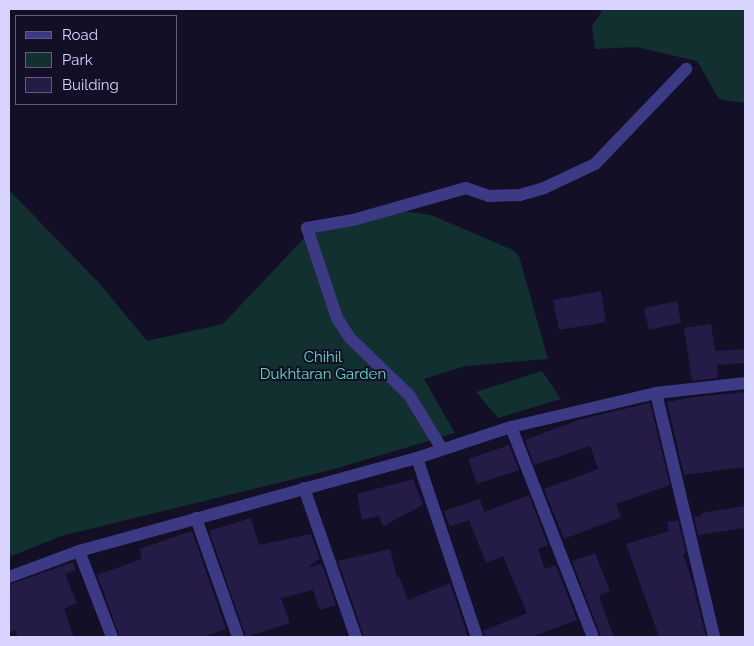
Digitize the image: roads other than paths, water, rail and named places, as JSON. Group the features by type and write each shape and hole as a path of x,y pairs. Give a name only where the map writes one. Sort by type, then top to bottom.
{"street":[{"path":"442,450 409,395 350,338 337,318 307,228 353,220 466,188 489,196 520,195 544,188 595,164 686,69"},
{"path":"9,577 79,551 416,458 511,427 656,393 745,383"},
{"path":"656,393 714,637"},
{"path":"511,427 593,637"},
{"path":"416,458 477,637"},
{"path":"304,488 356,637"},
{"path":"196,518 238,637"},
{"path":"79,551 112,637"}],"park label":[{"name":"Chihil Dukhtaran Garden","path":"323,366"}]}
